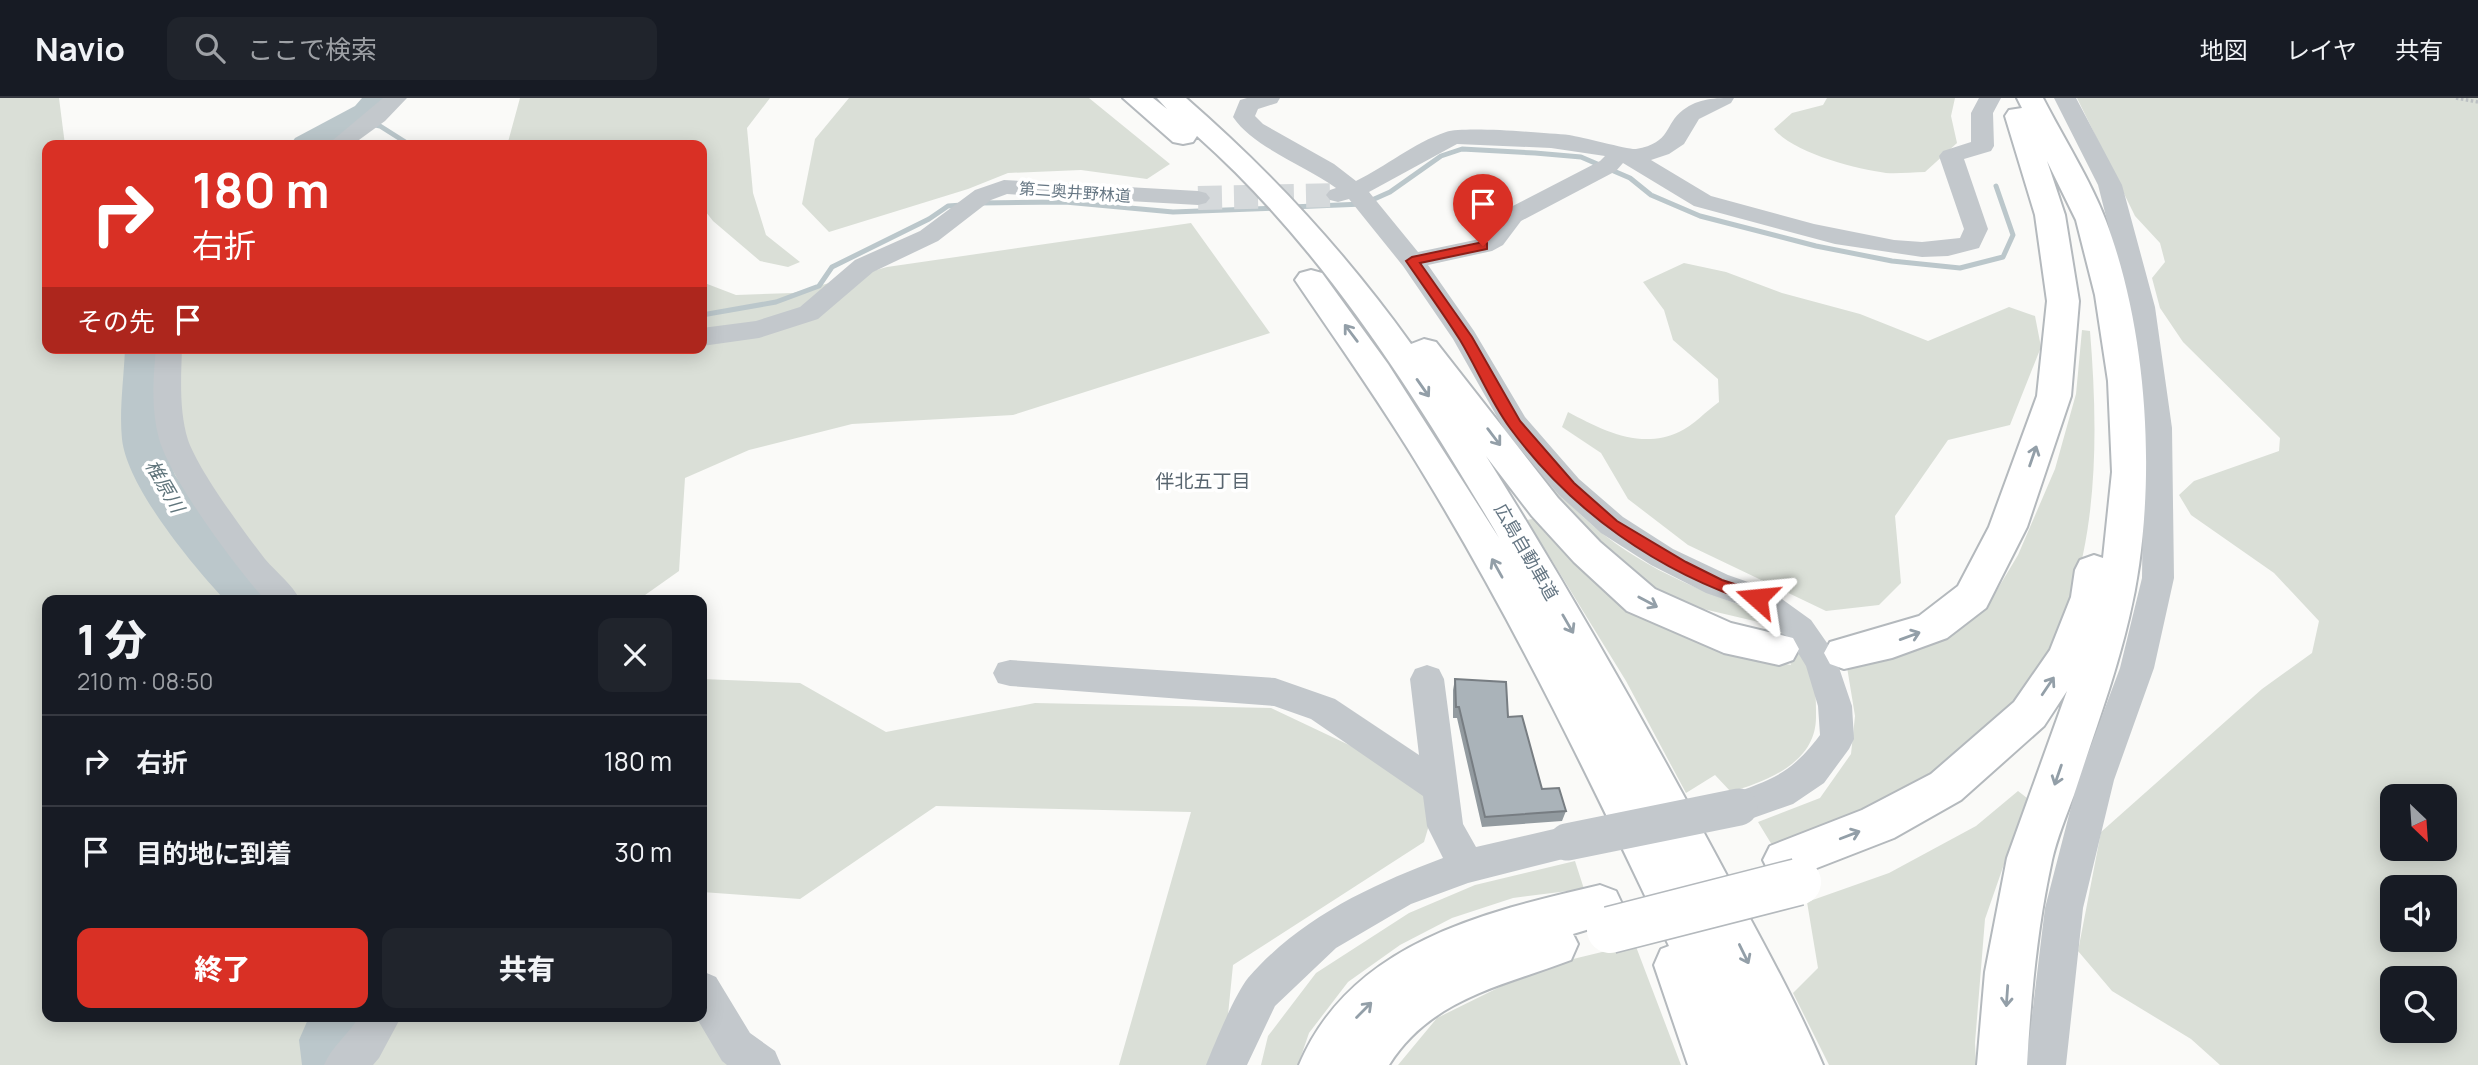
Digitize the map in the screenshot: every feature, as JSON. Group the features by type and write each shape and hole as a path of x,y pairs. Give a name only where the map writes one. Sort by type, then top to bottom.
{"highway":[{"name":"広島自動車道","path":"1136,98 1182,135 1240,193 1304,270 1363,349 1420,436 1570,699 1751,1065"},
{"name":"広島自動車道","path":"1170,98 1208,128 1268,187 1390,340 1448,423 1516,534 1602,684 1696,858 1798,1065"},
{"path":"1844,653 1892,642 1933,627 1972,597 2008,527 2054,396 2063,301 2050,215 2014,98"},
{"path":"1792,871 1946,787 2029,714 2068,656 2090,597 2108,485 2107,375 2093,292 2074,218 2014,98"},
{"path":"2002,1065 2009,972 2030,859 2110,617 2122,550 2130,471 2125,381 2111,295 2091,220 2030,98"},
{"path":"1268,187 1390,310 1444,372 1545,508 1587,552 1641,600 1724,637 1779,649"},
{"path":"1324,1065 1350,1024 1392,982 1442,953 1498,931 1605,918 1893,845 1950,812 2014,764 2050,728 2095,669"},
{"path":"1570,699 1671,945 1713,1065"},
{"path":"1360,1065 1370,1046 1409,1007 1453,978 1605,918"}],"street":[{"path":"356,136 396,98"},
{"path":"1226,1065 1261,993 1322,935 1398,892 1467,866 1567,842 1739,807 1780,793 1812,772 1837,739 1835,706 1822,662 1800,629 1757,598 1717,584 1662,557 1612,525 1569,487 1515,424 1465,337 1412,261 1326,169 1255,130 1244,117 1248,105 1269,98"},
{"path":"1412,261 1483,246 1494,240 1512,216 1626,155 1661,149 1675,139 1690,115 1723,98"},
{"path":"1346,193 1437,142 1454,137 1576,144 1626,155 1681,191 1700,200 1811,231 1884,245 1941,250 1970,243 1976,229 1951,156 1983,146 1982,113 1990,98"},
{"path":"2046,1065 2064,908 2096,779 2137,668 2158,578 2158,428 2142,307 2110,185 2065,98"},
{"name":"第二奥井野林道","path":"707,336 759,329 809,313 864,266 929,236 983,195 1004,187 1198,198"},
{"path":"169,354 166,390 174,440 193,478 246,556 280,595"},
{"path":"1010,673 1275,692 1323,709 1440,788"},
{"path":"1427,680 1444,826 1467,866"},
{"path":"707,998 736,1047 761,1065"},
{"path":"344,1065 365,1044 378,1022"}],"path":[{"path":"2456,98 2478,102"}],"shaded area":[{"path":"0,98 59,98 64,140 42,140 42,354 707,354 707,284 736,295 793,293 887,267 1191,223 1270,333 1013,415 852,424 749,450 685,478 679,571 645,595 42,595 42,1022 706,1022 732,1065 0,1065"},
{"path":"520,98 770,98 747,128 753,193 766,235 800,262 788,267 760,261 707,213 707,140 509,140"},
{"path":"849,98 1089,98 1170,164 1147,179 1081,170 1008,173 968,189 829,232 802,204 815,139"},
{"path":"1827,98 1955,98 1951,116 1957,143 1925,172 1886,173 1842,164 1810,152 1783,138 1774,129 1792,113 1823,105"},
{"path":"2077,98 2478,98 2478,1065 2220,1065 2191,1039 2112,991 2078,951 2101,832 2262,689 2312,653 2319,621 2274,573 2191,515 2179,495 2194,481 2279,451 2280,438 2183,342 2160,308 2152,278 2165,262 2160,243 2135,216"},
{"path":"1684,263 1726,272 1782,293 1860,314 1928,341 2009,307 2035,316 2041,347 2010,425 1948,440 1895,516 1901,583 1879,605 1826,611 1688,545 1628,499 1601,453 1562,427 1568,412 1622,436 1650,439 1664,437 1684,429 1719,402 1718,379 1673,340 1664,310 1643,282"},
{"path":"2082,330 2090,331 2094,434 2086,538 2075,588 2057,636 2032,681 1996,725 1923,778 1876,804 1772,845 1758,822 1820,798 1851,754 1855,716 1847,667 1945,638 1988,605 2018,555 2055,469 2076,394"},
{"path":"1521,450 1577,511 1615,543 1692,586 1763,616 1799,646 1813,674 1816,717 1814,733 1799,758 1774,776 1731,792 1715,775 1686,793 1626,681 1527,520 1537,518 1619,597 1648,619 1667,629 1707,645 1791,665 1780,636 1763,623 1699,608 1658,594 1578,529"},
{"path":"707,679 800,683 886,732 1035,703 1271,708 1440,788 1424,842 1233,965 1223,1065 1119,1065 1191,812 936,806 800,899 707,892"},
{"path":"2018,791 2027,798 1985,919 1975,1043 1976,1065 1829,1065 1793,993 1818,968 1807,902 1889,873 1976,826"},
{"path":"1575,861 1584,889 1513,898 1452,918 1400,945 1348,982 1309,1033 1298,1065 1261,1065 1268,1036 1316,973 1409,913 1475,885"},
{"path":"1635,944 1681,1065 1398,1065 1437,1018 1540,967"}],"building":[{"path":"1455,679 1506,682 1508,717 1522,716 1542,789 1559,788 1566,811 1485,817 1459,707 1456,707"}],"waterway":[{"name":"椎原川","path":"315,140 366,113 378,98"},
{"path":"353,120 380,126 402,140"},
{"path":"1291,207 1363,204 1390,192 1441,156 1462,149 1581,157 1630,178 1651,195 1700,216 1816,246 1892,261 1960,268 2003,257 2013,235 1996,186"},
{"path":"980,203 1065,202 1173,212 1276,208"},
{"path":"707,314 776,302 819,286 832,267 929,219 948,206 962,205"},
{"name":"椎原川","path":"144,354 142,441 156,479 209,556 247,595"},
{"name":"椎原川","path":"330,1065 327,1040 337,1022"}],"tunnel":[{"path":"1198,198 1338,195"}],"district":[{"name":"伴北五丁目","path":"1203,481"}],"route":[{"path":"1483,246 1412,261 1465,337 1515,424 1569,487 1612,525 1662,557 1717,584 1757,598"}]}
